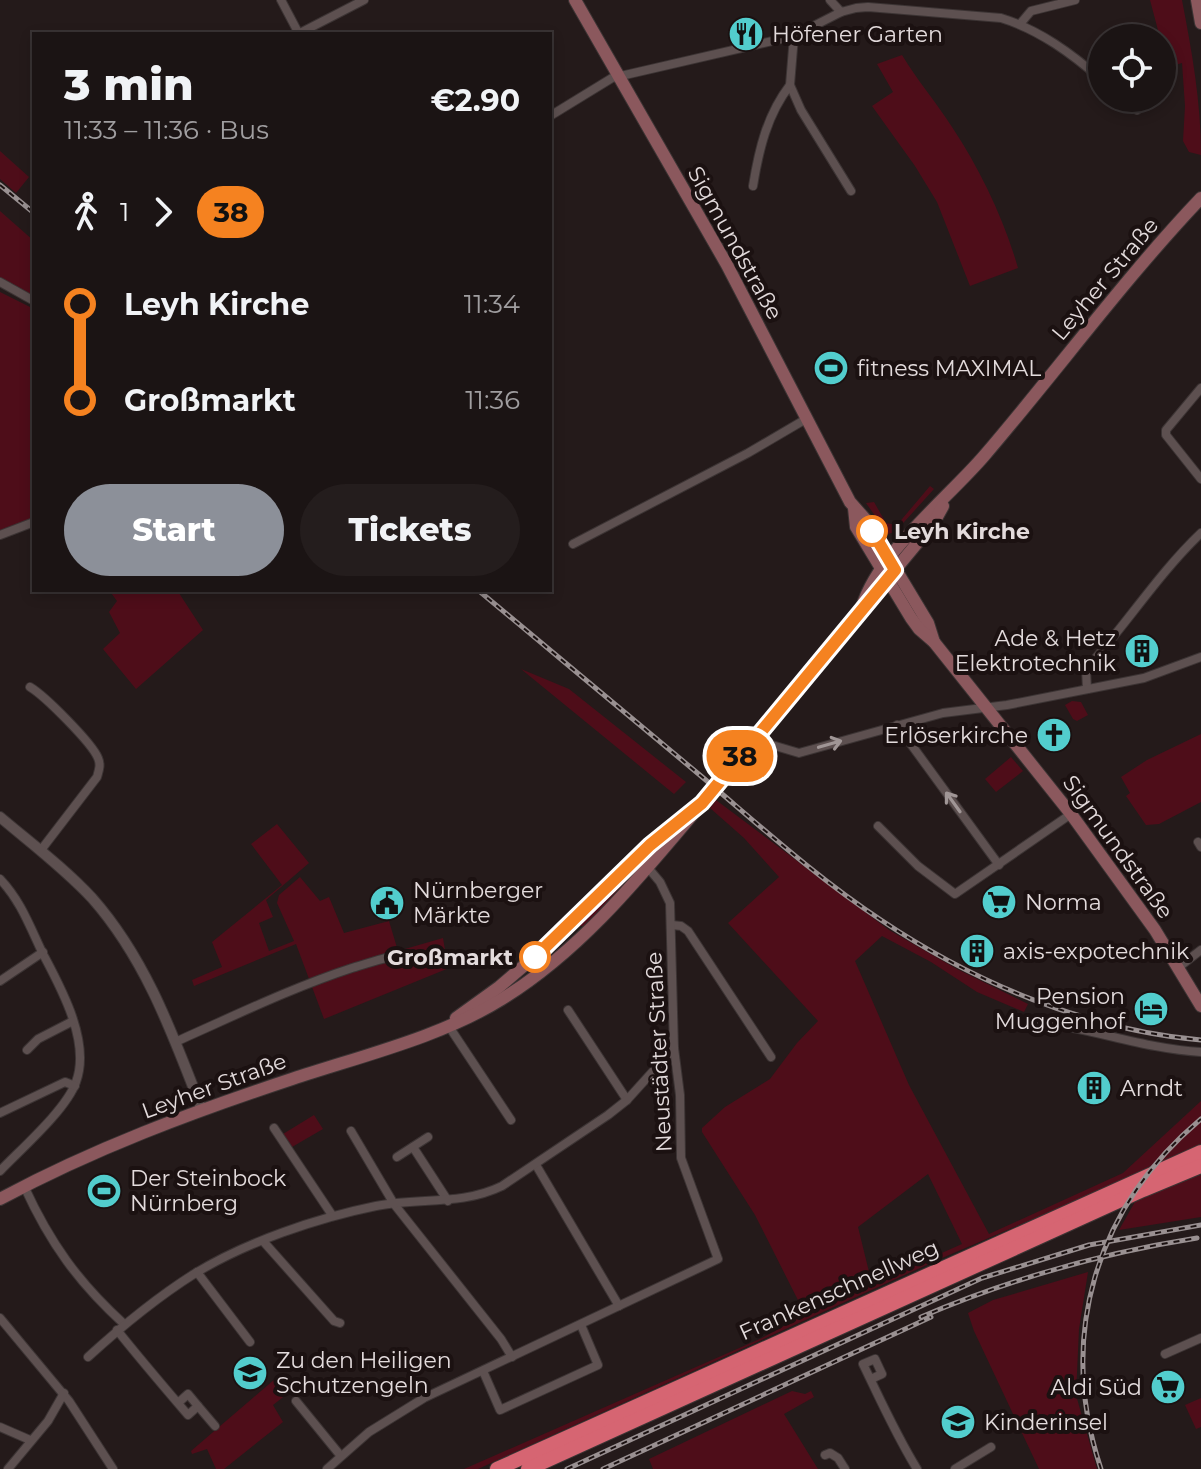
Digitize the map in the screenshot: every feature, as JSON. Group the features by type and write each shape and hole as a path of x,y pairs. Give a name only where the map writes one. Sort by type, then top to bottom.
{"highway":[{"name":"Frankenschnellweg","path":"497,1469 1201,1152"},
{"name":"Frankenschnellweg","path":"528,1469 1201,1166"}],"main road":[{"name":"Sigmundstraße","path":"575,0 707,228 854,508 866,520 888,570 928,623 934,642 1071,814 1179,967 1201,1006"},
{"path":"1197,0 1201,23"},
{"name":"Leyher Straße","path":"719,782 862,607 888,570 933,524 948,496 1201,198"},
{"name":"Leyher Straße","path":"0,1199 122,1142 202,1110 448,1025 499,987 643,862 705,799"}],"street":[{"path":"281,0 298,32"},
{"path":"303,32 364,0"},
{"path":"830,0 841,12"},
{"path":"1020,24 1031,11 1075,0"},
{"path":"552,115 618,76 794,36 841,12 870,4 1001,18 1020,24 1053,42 1088,69"},
{"path":"794,36 790,85 801,110 851,191"},
{"path":"753,186 760,147 775,104 790,85"},
{"path":"0,282 32,300"},
{"path":"1200,390 1166,430 1166,435 1201,479"},
{"path":"573,544 736,460 806,419"},
{"path":"0,535 32,523"},
{"path":"1087,689 1086,669 1116,636 1169,565 1201,533"},
{"path":"758,734 772,745 799,753 951,711 1144,678 1201,657"},
{"path":"30,687 40,693 82,738 97,755 100,766 97,777 41,850"},
{"path":"897,725 999,865"},
{"path":"878,826 951,893 959,893 1071,814"},
{"path":"0,817 86,892 124,940 151,986 202,1110"},
{"name":"Neustädter Straße","path":"327,1469 340,1455 396,1414 718,1259 681,1158 680,1095 674,1048 672,925 667,895 643,862"},
{"path":"0,879 4,890 17,899 62,988 73,1021 80,1064 75,1086 67,1101 0,1171"},
{"name":"Neustädter Straße","path":"672,925 688,931 771,1057"},
{"path":"1179,967 1201,950"},
{"path":"0,981 43,952"},
{"path":"175,1042 281,994 353,968 406,954"},
{"path":"568,1010 627,1100"},
{"path":"27,1050 38,1039 73,1021"},
{"path":"1037,1022 1065,1025 1138,1043 1201,1052"},
{"path":"448,1025 511,1120"},
{"path":"88,1357 120,1327 197,1272 263,1241 332,1215 394,1204 448,1201 485,1194 536,1165 627,1100 674,1048"},
{"path":"0,1113 65,1082 75,1086"},
{"path":"274,1128 332,1215"},
{"path":"351,1131 394,1204 512,1357"},
{"path":"397,1157 428,1137"},
{"path":"413,1147 448,1201"},
{"path":"536,1165 619,1306"},
{"path":"24,1186 46,1232 67,1264 188,1415 198,1406"},
{"path":"263,1241 334,1321 340,1323"},
{"path":"197,1272 250,1342"},
{"path":"0,1318 64,1393 113,1469"},
{"path":"483,1371 500,1410 598,1365 581,1325"},
{"path":"1165,1354 1201,1338"},
{"path":"871,1379 917,1469"},
{"path":"8,1469 48,1421 64,1393"},
{"path":"178,1403 188,1394 215,1426"},
{"path":"296,1401 340,1455"},
{"path":"0,1427 30,1440"},
{"path":"955,1469 991,1447"},
{"path":"825,1455 830,1453 838,1458 845,1469"}],"shaded area":[{"path":"1150,0 1182,0 1198,96 1201,155 1189,152 1183,141 1185,106 1182,63 1176,65 1176,24 1156,24"},
{"path":"902,55 972,160 998,213 1018,268 970,286 937,202 872,106 893,92 877,64"},
{"path":"0,151 29,177 16,193 0,179"},
{"path":"0,211 32,239 32,296 0,279"},
{"path":"0,292 32,308 32,519 0,531"},
{"path":"930,486 934,489 895,532 888,534 866,503 874,502 886,523 897,525"},
{"path":"110,592 178,592 203,630 136,689 103,649 120,633 109,612 117,601"},
{"path":"521,669 569,689 686,782 674,794"},
{"path":"1072,701 1081,702 1088,715 1077,721 1073,719 1065,705"},
{"path":"1201,734 1201,802 1159,824 1146,825 1126,796 1130,793 1121,777 1147,760"},
{"path":"1011,757 1023,771 996,792 985,779"},
{"path":"716,800 889,930 957,969 1028,1004 1024,1012 977,992 931,962 882,936 855,961 909,1085 989,1234 1123,1173 1201,1101 1201,1147 942,1258 478,1469 464,1469 762,1338 805,1314 755,1215 702,1132 702,1128 725,1107 770,1079 818,1021 728,923 779,877 744,838 710,808","holes":["928,1174 962,1244 872,1284 858,1227"]},
{"path":"277,824 309,863 266,900 273,917 259,923 269,951 294,941 277,903 279,895 300,877 320,901 329,897 344,933 389,921 398,951 443,938 445,950 454,966 324,1019 296,944 194,986 192,980 222,967 212,942 282,885 251,844"},
{"path":"635,869 637,873 584,927 579,925 628,872"},
{"path":"314,1115 323,1129 292,1147 283,1134"},
{"path":"1201,1174 1201,1217 1119,1230 1136,1200"},
{"path":"1088,1272 1079,1329 1076,1395 1097,1469 1039,1469 968,1313 993,1300"},
{"path":"275,1379 287,1394 273,1405 283,1422 224,1469 216,1469 207,1449 192,1454 191,1451"},
{"path":"792,1391 805,1394 811,1391 814,1397 784,1414 818,1469 653,1469 649,1459"},
{"path":"1201,1398 1201,1427 1196,1429 1185,1405"}],"railway":[{"path":"0,185 32,211"},
{"path":"480,592 811,869 917,943 994,983 1074,1014 1158,1035 1201,1040"},
{"path":"1101,1469 1088,1420 1083,1371 1085,1324 1095,1278 1111,1234 1134,1193 1164,1154 1201,1119"},
{"path":"567,1469 982,1278 1089,1245 1201,1225"},
{"path":"921,1317 1057,1269 1126,1251 1197,1238"},
{"path":"603,1469 931,1317"}],"bus line":[{"name":"38","path":"535,957 650,845 702,803 862,607 877,593 895,570 872,531"}],"place":[{"name":"Höfener Garten","path":"746,34"},
{"name":"fitness MAXIMAL","path":"831,368"},
{"name":"Leyh Kirche","path":"872,531"},
{"name":"Ade & Hetz Elektrotechnik","path":"1142,651"},
{"name":"Erlöserkirche","path":"1054,735"},
{"name":"Norma","path":"999,902"},
{"name":"Nürnberger Märkte","path":"387,903"},
{"name":"axis-expotechnik","path":"977,951"},
{"name":"Großmarkt","path":"535,957"},
{"name":"Pension Muggenhof","path":"1151,1009"},
{"name":"Arndt","path":"1094,1088"},
{"name":"Der Steinbock Nürnberg","path":"104,1191"},
{"name":"Zu den Heiligen Schutzengeln","path":"250,1373"},
{"name":"Aldi Süd","path":"1168,1387"},
{"name":"Kinderinsel","path":"958,1422"}]}
